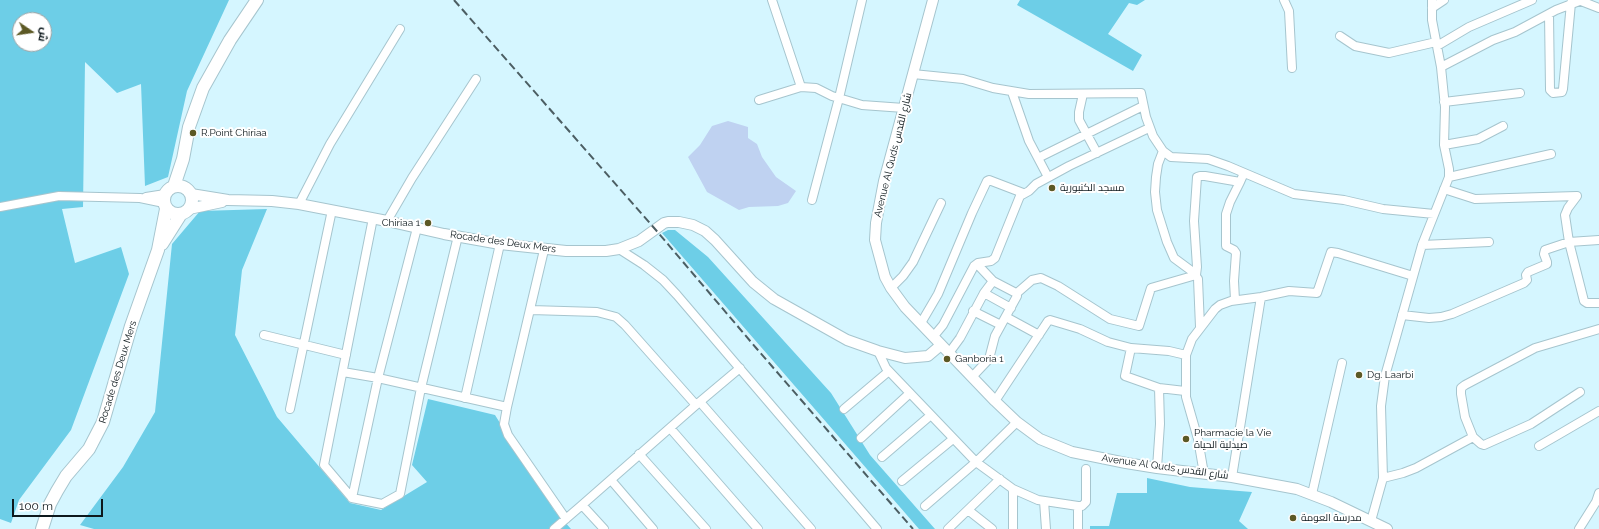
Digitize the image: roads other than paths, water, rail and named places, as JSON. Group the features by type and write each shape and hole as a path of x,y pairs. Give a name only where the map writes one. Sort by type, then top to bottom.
{"highway":[{"path":"183,158 192,202 185,212 173,213 165,202 170,188 174,186 183,158 189,127 203,88 230,40 257,0"},
{"path":"174,186 183,186 189,191"},
{"name":"Rocade des Deux Mers","path":"42,529 45,517 57,491 66,476 89,449 103,422 134,318 158,250 165,202"},
{"name":"Rocade des Deux Mers","path":"158,250 185,212"}],"main road":[{"name":"Avenue Al Quds شارع القدس","path":"933,0 879,203 875,240 885,276 891,288 933,337 995,402 1040,440 1097,457 1157,468 1232,477 1287,487 1312,494 1387,529"},
{"name":"Rocade des Deux Mers","path":"189,191 228,200 272,201 299,204 500,244 544,250 587,252 619,249 639,241 668,222 679,222 693,225 705,231 753,282 774,299 834,334 897,357 923,357 933,353 941,346"},
{"name":"Rocade des Deux Mers","path":"185,212 228,200"}],"street":[{"path":"772,0 801,87"},
{"path":"812,200 839,98 862,0"},
{"path":"1284,0 1289,11 1292,68"},
{"path":"1371,521 1383,478 1382,394 1385,376 1422,245 1449,177 1449,169 1444,145 1444,102 1441,67 1432,4 1444,0"},
{"path":"1340,36 1355,46 1389,53 1437,44 1532,0"},
{"path":"1441,67 1493,40 1528,26 1571,3 1582,0 1599,8"},
{"path":"1549,14 1550,90 1553,93 1562,92 1563,89 1571,3"},
{"path":"299,204 330,144 400,29"},
{"path":"913,74 963,79 993,88 1029,94 1140,92 1142,95 1149,128 1156,142 1163,151 1173,158 1208,159 1244,172 1294,194 1344,200 1383,209 1434,214"},
{"path":"387,221 412,178 476,79"},
{"path":"759,100 801,87 816,88 839,98 862,105 904,108"},
{"path":"1012,92 1023,126 1048,177"},
{"path":"1444,102 1520,93"},
{"path":"1083,94 1079,112 1079,120 1096,153"},
{"path":"1038,158 1144,106"},
{"path":"1444,145 1478,139 1503,126"},
{"path":"933,337 943,325 974,266 991,261 995,258 1005,236 1018,198 1023,193 1029,191 1036,184 1048,177 1149,128"},
{"path":"1163,151 1158,164 1156,177 1155,192 1157,210 1167,242 1174,258 1196,275"},
{"path":"1449,177 1551,154"},
{"path":"1235,300 1234,281 1236,253 1234,250 1226,246 1226,214 1244,172"},
{"path":"1200,327 1199,284 1196,275 1197,267 1194,221 1197,177 1205,176 1240,182"},
{"path":"921,323 938,294 987,180 1023,193"},
{"path":"1444,189 1475,199 1577,196 1565,214 1569,242 1584,301 1587,303 1599,303"},
{"path":"0,206 60,196 140,198 165,202"},
{"path":"891,288 903,276 913,262 941,203"},
{"path":"290,409 332,210"},
{"path":"373,218 324,465 352,498 382,504 400,494 421,388 458,236"},
{"path":"352,498 378,378 417,228"},
{"path":"1402,315 1441,317 1452,314 1524,283 1527,280 1526,275 1528,272 1546,264 1547,262 1544,254 1545,250 1569,242 1599,240"},
{"path":"1422,245 1489,242"},
{"path":"465,398 500,244"},
{"path":"619,249 663,280 740,368 876,529"},
{"path":"544,250 504,424 508,436 566,519"},
{"path":"1204,474 1201,449 1186,391 1186,355 1192,339 1200,327 1220,305 1235,300 1261,297 1289,291 1317,293 1331,252 1414,276"},
{"path":"977,264 993,280 1017,294"},
{"path":"972,377 989,359 994,336 1011,308 1017,294 1036,278 1041,278 1068,292 1110,319 1138,327 1141,324 1149,292 1152,288 1196,275"},
{"path":"949,353 960,338 973,311 993,280"},
{"path":"984,293 1011,308"},
{"path":"1232,477 1261,297"},
{"path":"531,310 597,312 616,317 698,404 811,529"},
{"path":"973,311 1001,325"},
{"path":"1006,317 1039,335"},
{"path":"995,402 1048,321 1051,320 1080,329 1108,342 1131,348 1168,351 1186,355"},
{"path":"1580,392 1531,424 1484,445 1473,437 1465,417 1461,394 1463,386 1535,348 1599,329"},
{"path":"264,335 346,355"},
{"path":"1131,348 1125,376 1159,388 1186,391"},
{"path":"878,351 881,361 889,371 953,439 976,462 1013,489 1038,500 1078,506 1084,505 1086,502 1086,469"},
{"path":"1312,494 1342,363"},
{"path":"554,529 740,368"},
{"path":"844,409 889,371"},
{"path":"343,372 378,378 507,407"},
{"path":"1157,468 1160,424 1159,388"},
{"path":"861,438 910,393"},
{"path":"1539,446 1599,411"},
{"path":"882,457 930,415"},
{"path":"925,506 976,462 1017,422"},
{"path":"670,428 758,529"},
{"path":"1383,478 1416,468 1473,437"},
{"path":"902,481 953,439"},
{"path":"639,454 706,529"},
{"path":"948,529 1000,479"},
{"path":"611,480 653,529"},
{"path":"1013,489 1013,529"},
{"path":"1578,529 1596,502 1599,492"},
{"path":"1044,501 1046,529"},
{"path":"582,506 604,529"},
{"path":"1078,506 1078,529"},
{"path":"968,510 992,529"}],"railway":[{"path":"454,0 655,229 913,529"}],"place":[{"name":"R.Point Chiriaa","path":"193,133"},
{"name":"مسجد الكنبورية","path":"1052,188"},
{"name":"Chiriaa 1","path":"428,223"},
{"name":"Ganboria 1","path":"947,359"},
{"name":"Dg. Laarbi","path":"1359,375"},
{"name":"Pharmacie la Vie صيدلية الحياة","path":"1186,439"},
{"name":"مدرسة العومة","path":"1293,518"}]}
